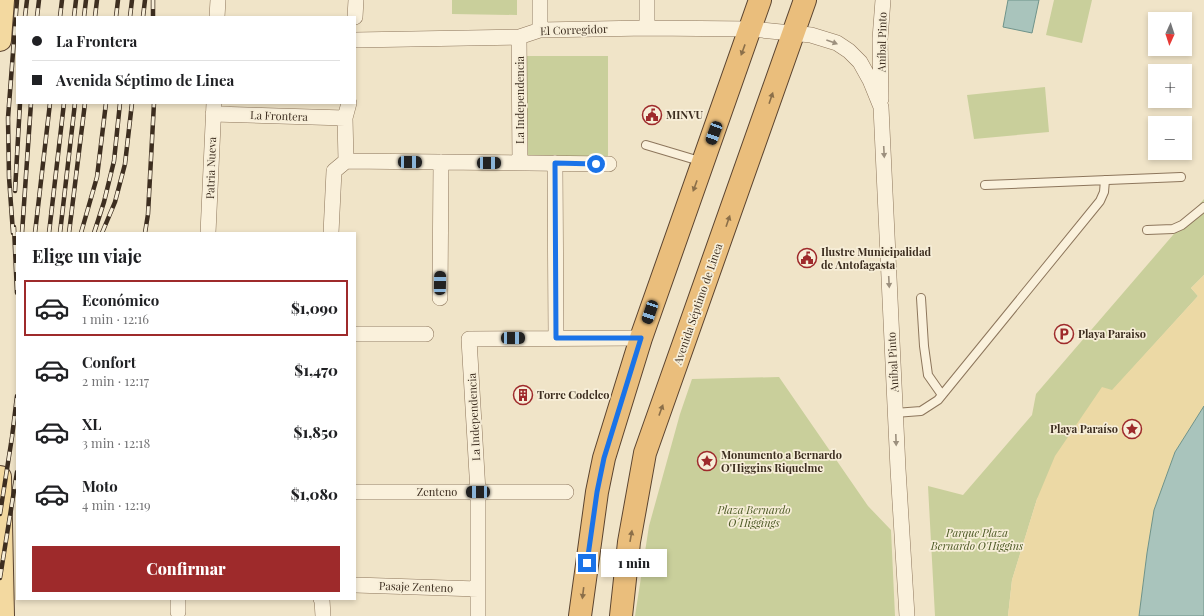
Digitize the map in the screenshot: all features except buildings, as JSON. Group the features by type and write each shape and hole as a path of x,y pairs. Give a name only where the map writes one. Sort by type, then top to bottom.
{"highway":[{"path":"580,616 596,500 604,458 641,338 760,0"},
{"name":"Avenida Séptimo de Linea","path":"621,616 629,542 646,453 805,0"}],"main road":[{"path":"0,40 3,0"},
{"path":"0,482 4,616"}],"street":[{"path":"218,0 218,16"},
{"path":"354,16 356,0"},
{"path":"540,0 540,30"},
{"path":"647,0 647,28"},
{"name":"Aníbal Pinto","path":"883,0 880,39 882,107 900,524 907,616"},
{"name":"El Corregidor","path":"356,40 519,37 540,30 647,28 751,29 794,33"},
{"name":"Aníbal Pinto","path":"794,33 818,37 837,43 849,51 860,62 882,107"},
{"name":"La Independencia","path":"519,37 520,163"},
{"name":"La Frontera","path":"213,108 347,110"},
{"name":"Patria Nueva","path":"208,232 213,108"},
{"path":"346,160 347,110"},
{"path":"331,232 334,171 346,160 609,164"},
{"path":"440,298 441,162"},
{"path":"555,163 556,338 641,338"},
{"path":"356,334 426,334"},
{"name":"La Independencia","path":"478,616 478,492 469,339 556,338"},
{"name":"Zenteno","path":"356,492 566,492"},
{"name":"Pasaje Zenteno","path":"356,586 478,589"},
{"path":"322,600 323,616"}],"lane":[{"path":"646,145 703,162"},
{"path":"985,185 1181,176"},
{"path":"895,414 920,411 938,400 1100,201 1104,192 1105,180"},
{"path":"1147,230 1173,229 1182,225 1204,207"},
{"path":"921,298 924,346 928,375 942,395"}],"green space":[{"path":"452,0 517,0 517,15 452,14"},
{"path":"1054,0 1092,0 1082,43 1046,35"},
{"path":"525,56 608,56 608,158 525,158"},
{"path":"1045,87 1049,132 974,139 967,95"},
{"name":"Parque Plaza Bernardo O'Higgins","path":"1204,199 1204,275 1191,288 1198,296 1112,391 1037,499 1012,580 1008,616 935,616 928,486 963,495 1032,415 1036,394"},
{"name":"Plaza Bernardo O´Higgings","path":"779,377 868,506 891,530 895,616 635,616 649,526 680,414 692,379"}],"sand":[{"name":"Playa Paraíso","path":"1204,275 1204,406 1175,452 1147,553 1139,616 1008,616 1012,580 1037,499 1055,456 1102,387 1112,390 1198,296 1191,288"}],"water":[{"path":"1008,0 1039,0 1032,33 1003,27"},
{"path":"1204,406 1204,616 1139,616 1154,510 1175,452"}],"railway":[{"path":"13,233 9,177 8,118 17,0"},
{"path":"25,16 27,0"},
{"path":"37,16 39,0"},
{"path":"60,16 62,0"},
{"path":"74,16 76,0"},
{"path":"84,16 86,0"},
{"path":"95,16 97,0"},
{"path":"116,16 118,0"},
{"path":"130,16 132,0"},
{"path":"143,16 145,0"},
{"path":"153,0 153,16"},
{"path":"15,191 20,104"},
{"path":"22,232 31,104"},
{"path":"35,232 50,104"},
{"path":"49,232 64,104"},
{"path":"60,232 75,104"},
{"path":"69,232 85,104"},
{"path":"81,232 97,177 106,104"},
{"path":"94,232 104,202 114,161 120,104"},
{"path":"102,232 115,202 125,164 132,104"},
{"path":"145,232 148,214 154,104"},
{"path":"14,227 16,271"},
{"path":"0,514 16,404"},
{"path":"0,578 16,478"}],"place":[{"name":"MINVU","path":"652,115"},
{"name":"Ilustre Municipalidad de Antofagasta","path":"807,258"},
{"name":"Playa Paraiso","path":"1064,334"},
{"name":"Torre Codelco","path":"523,395"},
{"name":"Playa Paraíso","path":"1132,429"},
{"name":"Monumento a Bernardo O'Higgins Riquelme","path":"707,461"}],"route":[{"path":"587,563 597,492 604,458 641,338 556,338 555,163 596,164"}]}
